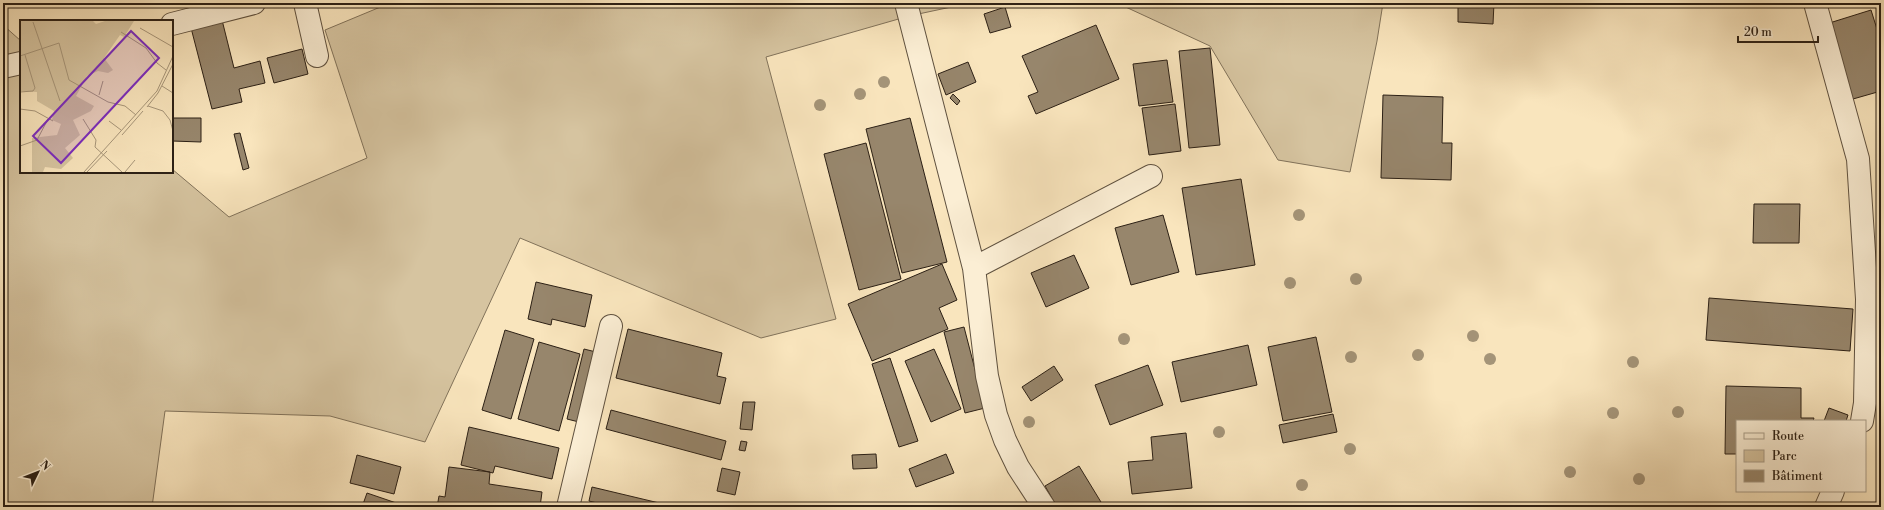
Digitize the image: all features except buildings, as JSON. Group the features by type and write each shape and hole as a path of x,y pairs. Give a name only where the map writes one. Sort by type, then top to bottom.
{"street":[{"path":"173,24 254,3"},
{"path":"305,3 317,56"},
{"path":"906,3 974,268 987,376 996,415 1005,440 1018,467 1044,507"},
{"path":"1815,3 1858,159 1867,299 1865,403 1862,420"},
{"path":"3,67 20,63"},
{"path":"974,268 1151,176"},
{"path":"568,507 611,326"},
{"path":"1826,507 1833,492"}],"green space":[{"path":"390,3 970,3 909,16 766,57 836,319 761,338 520,238 425,442 330,416 165,411 152,507 3,507 3,25 20,40 20,173 173,173 173,170 229,217 367,158 325,30"},
{"path":"1117,3 1383,3 1377,41 1350,172 1278,160 1210,46"}]}
